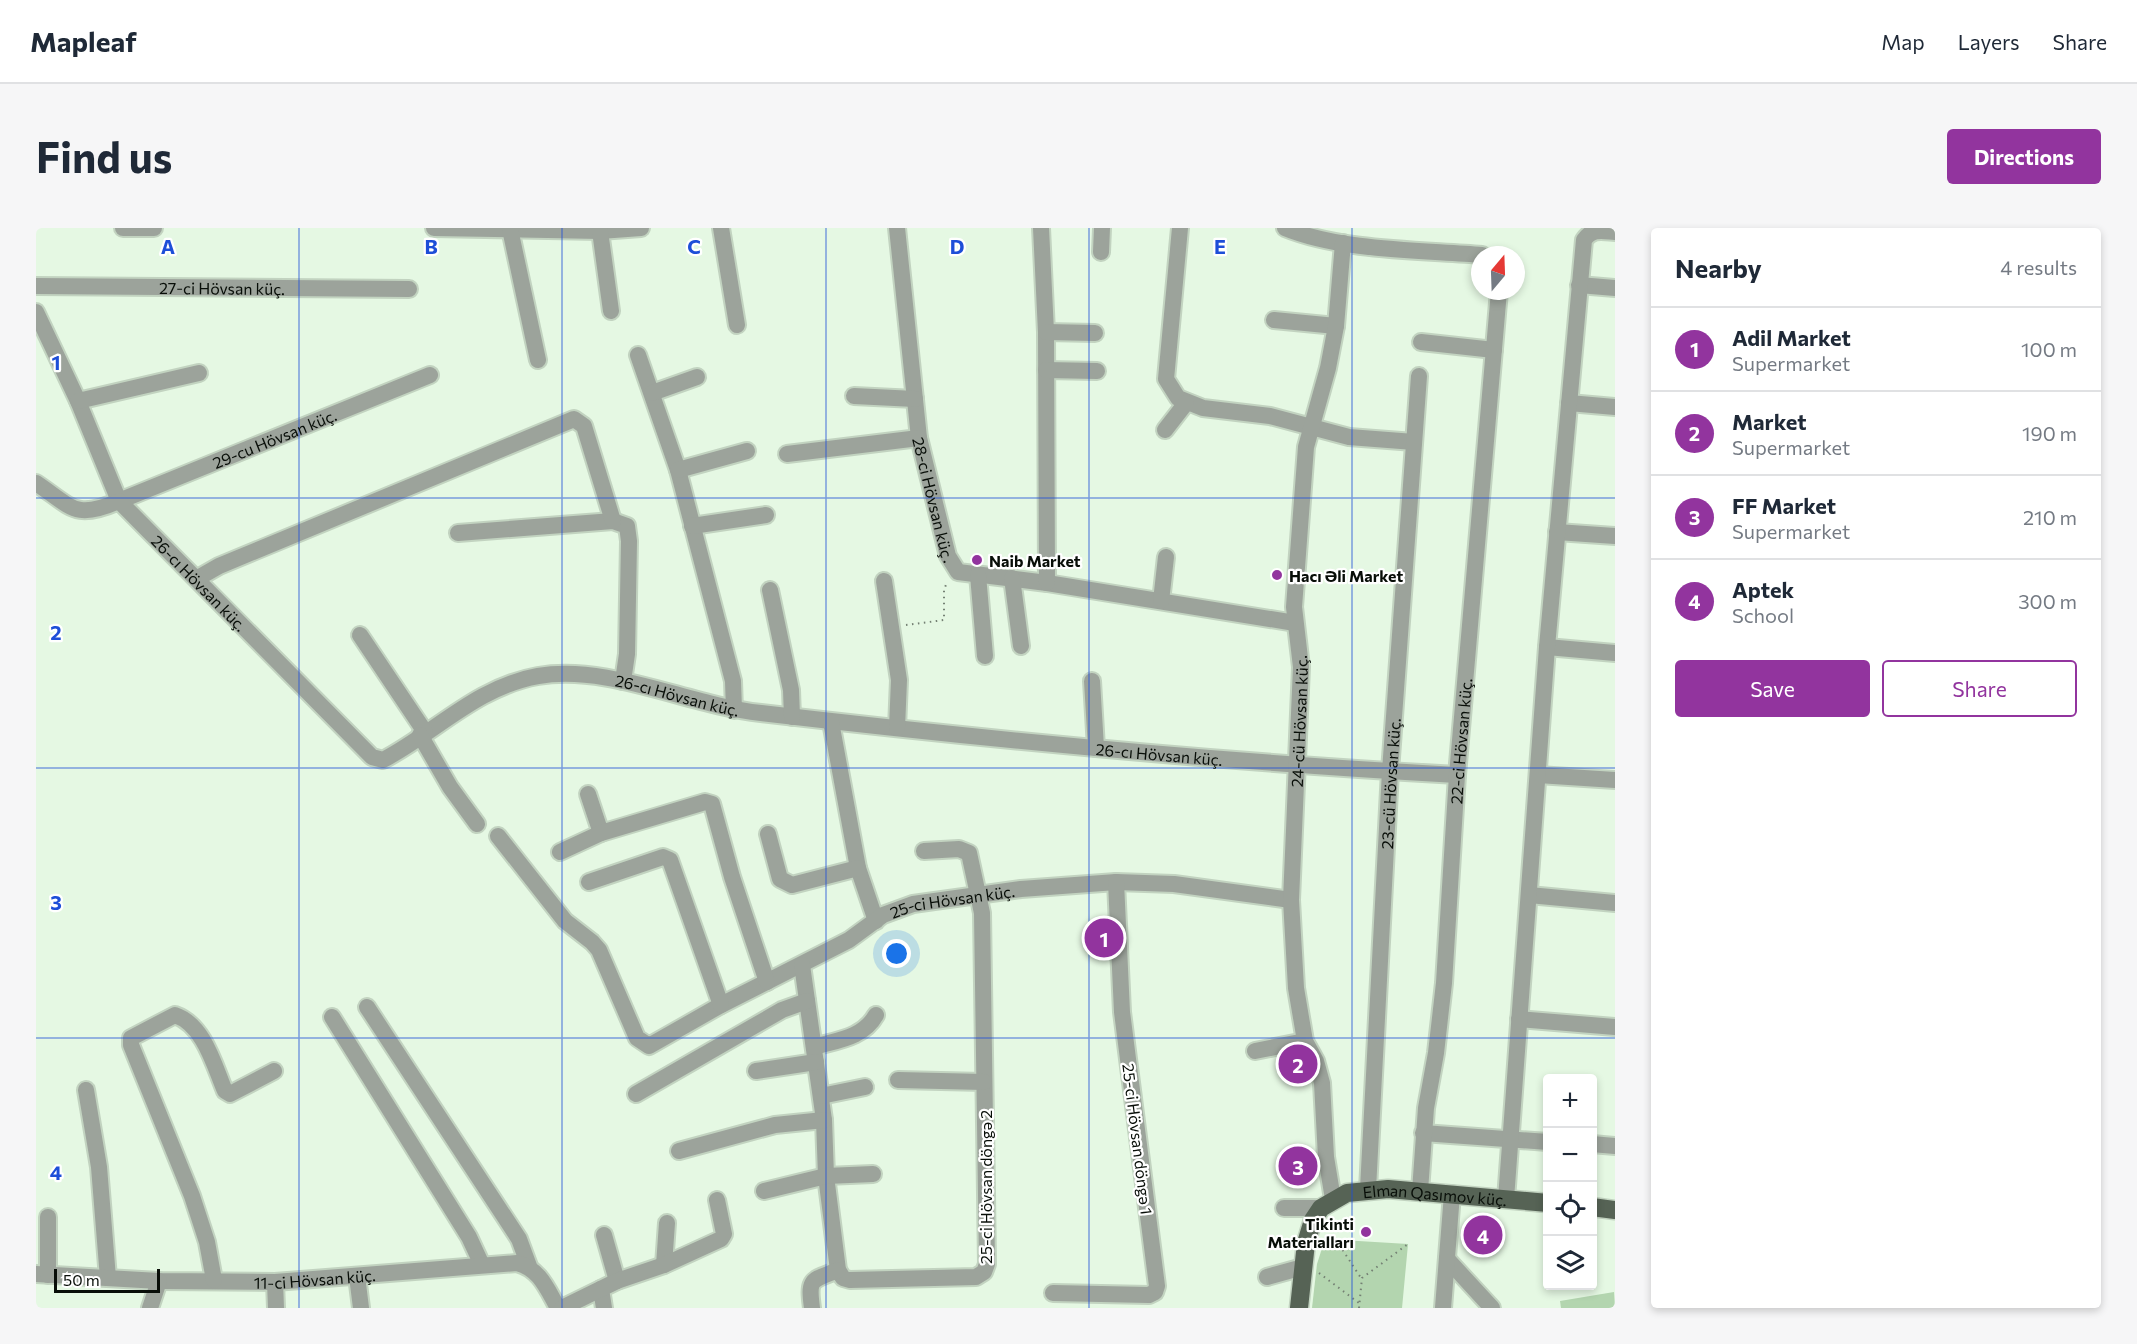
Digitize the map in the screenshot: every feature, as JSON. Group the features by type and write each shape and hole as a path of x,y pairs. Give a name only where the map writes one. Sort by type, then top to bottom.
{"main road":[{"name":"Elman Qasımov küç.","path":"1327,1204 1347,1193 1368,1190 1420,1191 1543,1203"},
{"path":"1299,1308 1310,1269 1310,1230 1327,1204"},
{"path":"1597,1208 1615,1210"}],"street":[{"path":"123,228 154,228"},
{"path":"434,228 600,231 641,228"},
{"path":"722,228 736,325"},
{"name":"28-ci Hövsan küç.","path":"897,228 920,438 948,556 958,572 1047,583 1295,623"},
{"path":"1041,228 1046,332 1047,583"},
{"path":"1101,252 1102,228"},
{"path":"1180,228 1166,379 1171,390 1186,403 1203,408 1270,416 1349,437 1414,442"},
{"path":"1285,228 1311,237 1343,243 1471,254"},
{"path":"510,229 538,360"},
{"path":"1506,1199 1547,647 1584,240 1595,230 1615,232"},
{"path":"600,231 611,311"},
{"name":"24-cü Hövsan küç.","path":"1327,1204 1322,1083 1305,1041 1297,997 1291,900 1301,667 1301,649 1293,607 1306,447 1324,391 1335,326 1343,243"},
{"path":"1579,285 1615,288"},
{"name":"27-ci Hövsan küç.","path":"36,286 409,289"},
{"name":"22-ci Hövsan küç.","path":"1420,1191 1423,1133 1444,983 1457,775 1498,300"},
{"name":"26-cı Hövsan küç.","path":"36,312 78,401 119,501 134,519 198,578 372,757 383,760 490,693 527,679 561,674 607,677 734,710 831,722 1096,748 1298,765 1457,775"},
{"path":"1274,320 1335,326"},
{"path":"1046,332 1095,333"},
{"path":"1421,342 1494,350"},
{"path":"638,355 678,470 733,681 734,710"},
{"path":"1046,370 1096,371"},
{"path":"78,401 199,373"},
{"name":"29-cu Hövsan küç.","path":"119,501 430,375"},
{"name":"23-cü Hövsan küç.","path":"1368,1190 1390,771 1419,376"},
{"path":"652,393 697,377"},
{"path":"854,396 915,399"},
{"path":"1165,430 1186,403"},
{"path":"1569,403 1615,407"},
{"path":"198,578 219,566 392,492 574,419 584,426 613,521"},
{"path":"787,454 920,438"},
{"path":"678,470 747,451"},
{"path":"36,483 82,512 98,510 119,501"},
{"path":"693,526 766,515"},
{"path":"458,534 613,521 627,526 629,541 627,654 623,681"},
{"path":"1557,532 1615,537"},
{"path":"1161,601 1166,557"},
{"path":"978,575 985,656"},
{"path":"1012,579 1021,646"},
{"path":"884,580 899,680 897,728"},
{"path":"770,590 790,690 792,717"},
{"path":"360,635 423,734 457,798 477,824"},
{"path":"1547,647 1615,653"},
{"path":"1092,681 1096,748"},
{"path":"831,722 858,868 876,921"},
{"path":"1538,775 1615,780"},
{"path":"588,794 601,833"},
{"path":"560,852 601,833 705,802 712,804 732,877 767,982"},
{"path":"768,834 780,879 785,884 792,885 858,868"},
{"name":"25-ci Hövsan küç.","path":"498,836 565,921 592,942 599,951 637,1038 648,1046 721,1005 849,940 895,909 913,904 978,894 1116,882 1174,884 1291,900"},
{"name":"25-ci Hövsan döngə 2","path":"838,1270 843,1278 850,1280 976,1277 984,1272 987,1264 982,914 969,853 965,849 924,851"},
{"path":"589,882 663,857 670,860 721,1005"},
{"name":"25-ci Hövsan döngə 1","path":"1053,1293 1149,1295 1155,1292 1156,1286 1122,1012 1116,882"},
{"path":"1529,895 1615,903"},
{"path":"802,965 824,1120 826,1176 838,1270 813,1280 809,1286 812,1308"},
{"path":"636,1094 782,1010 807,1001"},
{"path":"367,1007 519,1239 529,1266 537,1273 560,1308 617,1281 664,1265 721,1239 724,1234 717,1200"},
{"path":"214,1280 201,1224 131,1045 131,1038 175,1015 182,1017 207,1045 225,1090 230,1094 274,1071"},
{"path":"756,1071 815,1054 861,1034 870,1027 876,1015"},
{"path":"332,1017 469,1237 482,1265"},
{"path":"1519,1019 1615,1027"},
{"path":"1255,1051 1305,1041"},
{"path":"898,1080 984,1082"},
{"path":"821,1096 866,1087"},
{"path":"86,1090 99,1167 108,1278"},
{"path":"679,1151 775,1125 824,1120"},
{"path":"1423,1133 1543,1142"},
{"path":"1597,1144 1615,1146"},
{"path":"764,1191 800,1180 826,1176 873,1174"},
{"path":"1443,1308 1452,1194"},
{"path":"1284,1208 1327,1204"},
{"path":"42,1275 48,1217"},
{"path":"664,1265 667,1223"},
{"path":"604,1236 617,1281"},
{"path":"1447,1259 1492,1308"},
{"name":"11-ci Hövsan küç.","path":"42,1275 159,1281 275,1282 482,1265 517,1263 529,1266"},
{"path":"1267,1276 1310,1269"},
{"path":"357,1276 361,1308"},
{"path":"150,1308 159,1281"},
{"path":"275,1282 276,1308"},
{"path":"601,1289 604,1308"}],"path":[{"path":"891,627 944,620 944,590 950,579 958,572"},
{"path":"1336,1240 1362,1278 1359,1308"},
{"path":"1362,1278 1408,1244"},
{"path":"1310,1269 1359,1303"}],"green space":[{"path":"1325,1239 1408,1244 1402,1308 1312,1308 1317,1264"},
{"path":"1614,1292 1615,1308 1561,1308 1560,1301"}],"place":[{"name":"Naib Market","path":"977,560"},
{"name":"Hacı Əli Market","path":"1277,575"},
{"name":"Adil Market","path":"1104,938"},
{"name":"Market","path":"1298,1064"},
{"name":"FF Market","path":"1298,1166"},
{"name":"Tikinti Materialları","path":"1366,1232"},
{"name":"Aptek","path":"1483,1235"}]}
